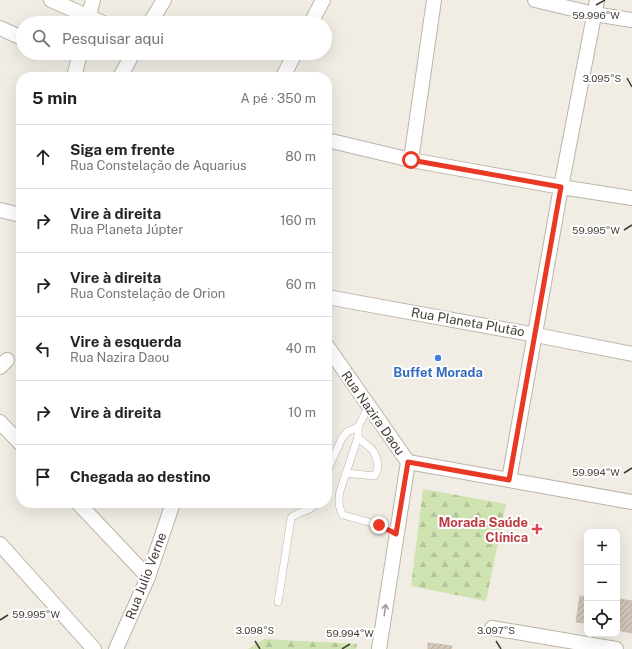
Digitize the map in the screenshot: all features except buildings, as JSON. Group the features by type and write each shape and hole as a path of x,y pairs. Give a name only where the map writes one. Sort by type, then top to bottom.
{"street":[{"path":"51,0 81,16"},
{"path":"89,16 93,0"},
{"path":"154,16 164,0"},
{"path":"315,16 323,0"},
{"path":"411,160 434,0"},
{"path":"535,0 596,7 632,20"},
{"path":"509,480 536,335 561,187 596,7"},
{"path":"0,28 16,35"},
{"path":"75,72 78,60"},
{"path":"123,72 129,60"},
{"path":"286,72 292,60"},
{"path":"332,141 411,160 632,198"},
{"path":"0,210 16,214"},
{"name":"Rua Planeta Plutão","path":"332,298 632,354"},
{"name":"Rua Nazira Daou","path":"332,353 408,462 396,534 380,649"},
{"path":"0,422 16,439"},
{"path":"408,462 632,502"},
{"path":"83,508 148,577"},
{"name":"Rua Julio Verne","path":"116,649 148,577 171,508"},
{"path":"0,544 94,649"},
{"path":"492,628 616,649"}],"lane":[{"path":"368,406 358,427 358,437 338,499 340,511 343,515 379,525 396,534"},
{"path":"332,460 342,438 347,432 358,427"},
{"path":"346,473 374,476 378,471 378,464 374,451 358,437"},
{"path":"278,602 290,518 313,508"}],"green space":[{"path":"423,489 506,504 486,601 411,586"},
{"path":"264,639 357,644 356,649 248,649"}],"place":[{"name":"Buffet Morada","path":"438,358"},
{"name":"Morada Saúde Clínica","path":"537,529"}],"route":[{"path":"379,525 396,534 408,462 509,480 536,335 561,187 411,160"}]}
